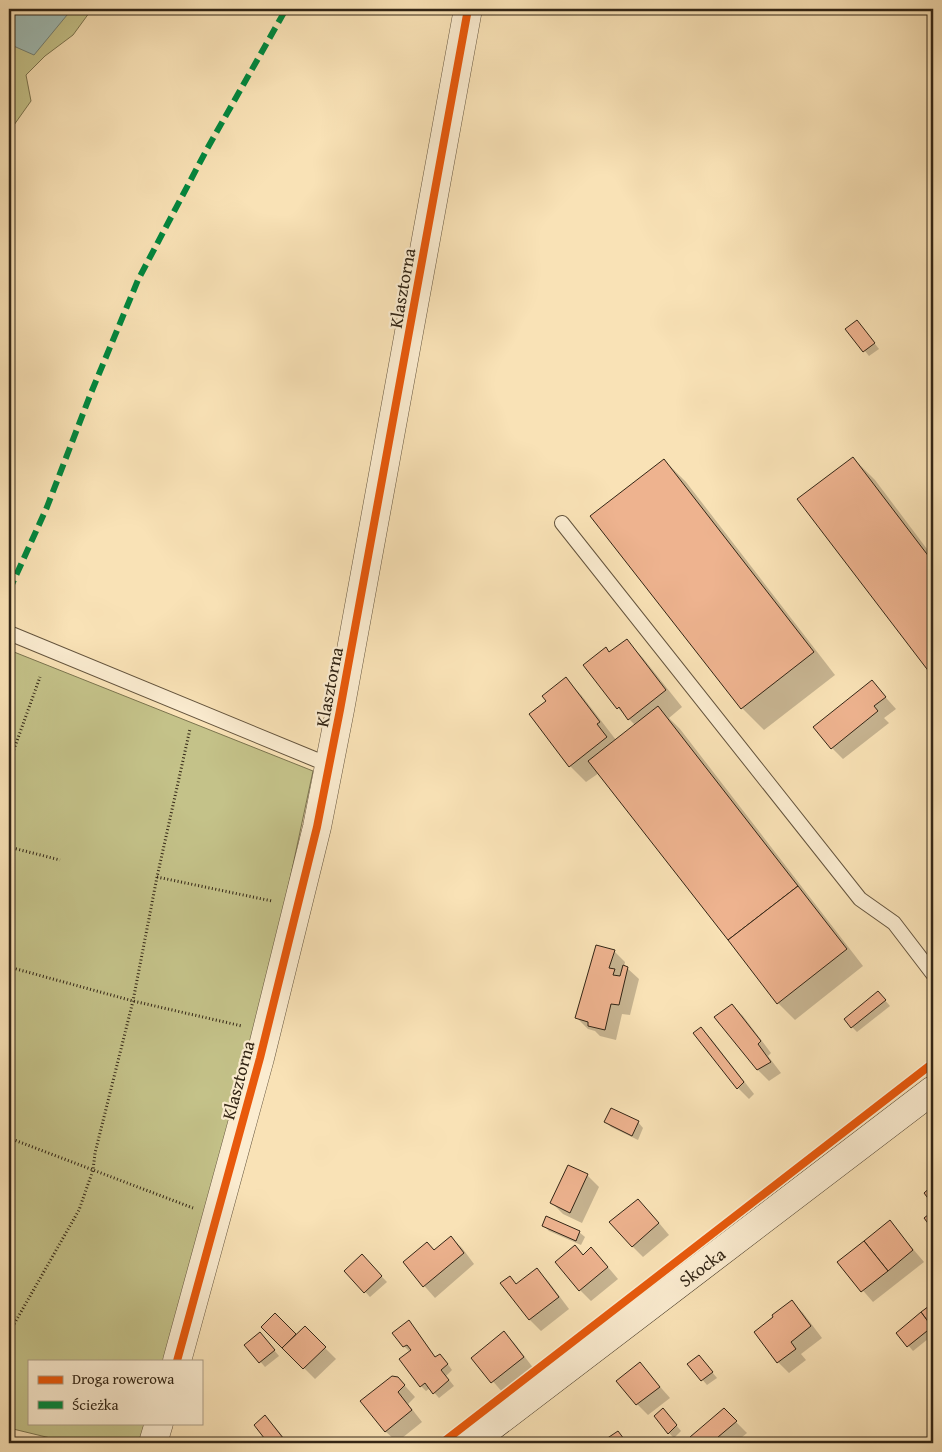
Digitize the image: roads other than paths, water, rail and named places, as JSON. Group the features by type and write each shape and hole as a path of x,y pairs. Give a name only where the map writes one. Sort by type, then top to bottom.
{"street":[{"name":"Klasztorna","path":"177,1360 260,1058 317,828 468,9"},
{"name":"Skocka","path":"470,1443 933,1090"},
{"path":"153,1443 159,1424"}],"lane":[{"path":"562,523 860,899 894,924 933,974"},
{"path":"9,633 329,764"}],"water":[{"path":"9,9 72,9 34,55 9,44"}]}
